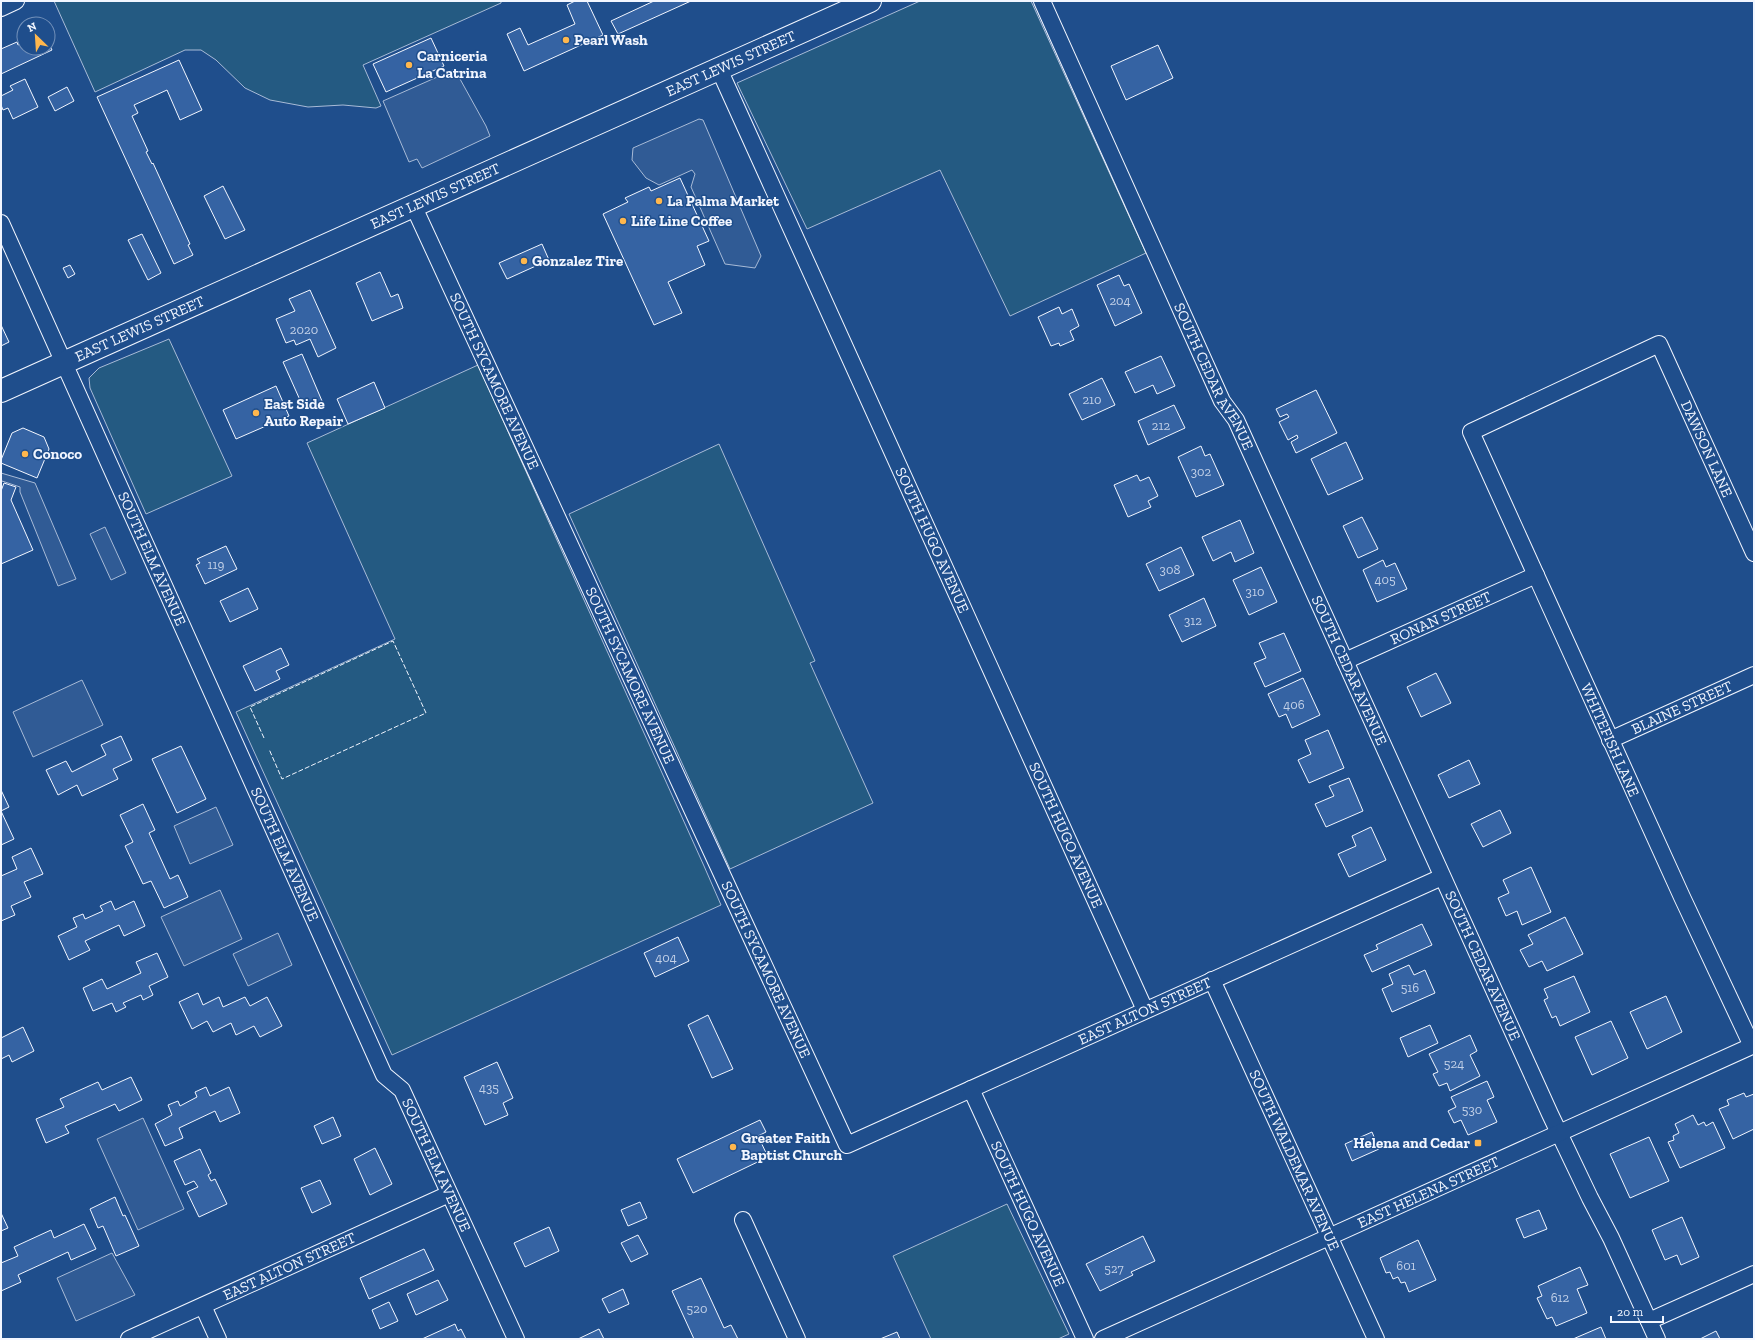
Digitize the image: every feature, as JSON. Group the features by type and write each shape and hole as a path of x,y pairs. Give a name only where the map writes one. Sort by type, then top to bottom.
{"main road":[{"name":"EAST LEWIS STREET","path":"1,391 870,1"}],"street":[{"path":"1,8 16,1"},
{"name":"SOUTH CEDAR AVENUE","path":"1042,1 1222,401 1236,420 1559,1133 1611,1238 1657,1339"},
{"name":"SOUTH HUGO AVENUE","path":"719,69 1145,1010"},
{"name":"SOUTH SYCAMORE AVENUE","path":"413,205 847,1145"},
{"name":"SOUTH ELM AVENUE","path":"1,224 384,1075 402,1090 516,1339"},
{"name":"WHITEFISH LANE","path":"1659,344 1471,432 1682,897 1753,1045"},
{"name":"DAWSON LANE","path":"1659,344 1754,553"},
{"name":"RONAN STREET","path":"1345,661 1536,574"},
{"name":"BLAINE STREET","path":"1610,740 1754,674"},
{"name":"EAST ALTON STREET","path":"847,1145 1442,877"},
{"name":"SOUTH WALDEMAR AVENUE","path":"1212,980 1376,1339"},
{"name":"EAST HELENA STREET","path":"1103,1339 1753,1045"},
{"name":"SOUTH HUGO AVENUE","path":"971,1089 1085,1339"},
{"name":"EAST ALTON STREET","path":"129,1339 449,1194"},
{"path":"743,1220 797,1339"},
{"path":"1649,1321 1754,1274"},
{"path":"203,1306 218,1339"}],"shaded area":[{"path":"54,1 501,1 501,3 363,65 381,106 376,108 343,105 308,107 270,100 245,88 216,60 201,50 185,50 95,92"},
{"path":"920,1 1031,1 1146,253 1010,316 940,170 807,229 737,83"},
{"path":"453,70 460,79 490,136 422,168 417,159 409,162 383,101"},
{"path":"699,119 703,120 761,256 755,268 725,264 691,187 695,174 692,170 659,185 646,178 632,160 633,148"},
{"path":"169,339 232,476 146,514 90,388 89,378 99,368"},
{"path":"478,365 721,905 392,1055 236,712 395,639 307,443"},
{"path":"719,444 815,661 810,663 873,803 730,869 569,514"},
{"path":"1,473 35,483 76,579 58,586 20,492 20,487 2,481 1,484"},
{"path":"105,527 126,573 111,580 90,534"},
{"path":"82,680 103,725 33,757 13,712"},
{"path":"216,807 233,845 190,864 174,826"},
{"path":"220,890 242,939 184,966 161,917"},
{"path":"278,933 292,965 248,986 233,954"},
{"path":"143,1118 184,1209 138,1230 97,1139"},
{"path":"1007,1204 1069,1334 1058,1339 931,1339 893,1256"},
{"path":"112,1253 135,1295 76,1321 57,1278"}],"building":[{"name":"Pearl Wash","path":"575,1 587,1 603,35 524,71 507,34 520,28 528,45 575,24 567,5"},
{"path":"654,1 691,1 618,34 611,21"},
{"name":"Carniceria La Catrina","path":"431,38 444,66 386,92 373,64"},
{"path":"16,42 16,56 39,56 1,74 1,49"},
{"path":"1158,45 1173,78 1126,100 1111,66"},
{"path":"179,60 202,110 180,120 167,90 134,105 138,113 132,116 148,151 146,152 152,164 153,163 190,244 188,245 193,255 174,264 97,97"},
{"path":"25,79 38,107 13,119 8,108 3,110 1,105 1,96 13,90 10,86"},
{"path":"67,87 74,101 55,111 48,97"},
{"path":"680,178 709,241 697,246 705,265 668,282 682,313 654,325 603,214 628,202 625,198 649,187 651,191"},
{"path":"223,186 245,230 225,239 204,196"},
{"path":"142,234 161,273 148,280 128,240"},
{"name":"Gonzalez Tire","path":"542,244 549,260 507,279 499,263"},
{"path":"70,265 75,274 68,278 63,268"},
{"path":"380,272 391,297 398,294 403,308 372,321 356,283"},
{"path":"1119,275 1124,286 1129,284 1142,313 1115,326 1097,285"},
{"path":"310,290 336,348 318,357 310,339 296,345 294,340 286,343 276,319 295,311 289,299"},
{"path":"1059,307 1062,314 1072,309 1079,326 1070,331 1074,340 1060,346 1059,343 1051,346 1038,317"},
{"path":"1,325 9,342 1,346"},
{"path":"302,354 322,401 304,409 283,362"},
{"path":"1161,356 1175,386 1157,394 1153,385 1135,393 1125,372"},
{"path":"1102,378 1115,405 1082,420 1069,394"},
{"path":"374,382 385,408 348,424 337,399"},
{"name":"East Side Auto Repair","path":"276,386 289,416 236,439 223,410"},
{"path":"1316,390 1337,433 1296,453 1291,442 1298,438 1297,435 1288,440 1279,422 1289,417 1287,414 1280,417 1276,409"},
{"path":"1174,405 1185,428 1148,445 1138,421"},
{"name":"Conoco","path":"23,428 44,437 49,449 37,478 1,463 12,433"},
{"path":"1346,442 1363,479 1328,495 1311,459"},
{"path":"1201,446 1205,456 1210,454 1224,485 1196,497 1178,457"},
{"path":"1137,475 1140,481 1149,477 1158,496 1148,501 1151,507 1128,517 1114,485"},
{"path":"4,483 16,487 11,500 33,550 1,564 1,491"},
{"path":"1362,517 1378,549 1358,558 1343,526"},
{"path":"1240,520 1254,553 1235,562 1231,552 1213,561 1202,537"},
{"path":"226,546 237,569 205,584 196,565 200,563 197,559"},
{"path":"1181,547 1194,575 1159,591 1146,564"},
{"path":"1383,560 1386,567 1395,563 1407,589 1377,602 1363,570"},
{"path":"1261,567 1277,602 1249,615 1233,580"},
{"path":"248,588 258,609 230,622 220,601"},
{"path":"1204,598 1216,626 1182,642 1169,615"},
{"path":"1284,633 1301,671 1265,687 1254,663 1266,658 1259,643"},
{"path":"281,648 289,665 276,671 280,679 255,691 243,666"},
{"path":"1436,673 1451,703 1421,717 1407,687"},
{"path":"1303,678 1320,715 1292,728 1286,714 1279,717 1268,694"},
{"path":"1328,730 1344,768 1309,783 1298,760 1311,754 1305,740"},
{"path":"121,736 132,760 113,769 118,779 82,796 77,785 58,795 46,770 66,761 72,772 106,755 101,745"},
{"path":"181,746 206,799 177,813 152,759"},
{"path":"1469,760 1480,784 1449,798 1438,775"},
{"path":"1349,778 1363,811 1326,827 1315,804 1334,796 1329,786"},
{"path":"1,790 9,807 1,811"},
{"path":"143,804 155,830 149,833 170,879 178,875 188,897 164,908 151,881 143,884 125,846 133,842 120,815"},
{"path":"1500,810 1511,833 1483,847 1471,824"},
{"path":"1,811 14,839 1,845"},
{"path":"1371,827 1386,860 1349,877 1338,854 1356,846 1352,836"},
{"path":"31,848 43,874 24,882 31,897 11,906 15,915 1,921 1,876 17,869 12,857"},
{"path":"1531,867 1551,912 1522,925 1517,911 1506,916 1498,898 1509,893 1503,880"},
{"path":"111,901 115,910 134,901 145,926 124,936 119,925 85,941 90,950 69,960 58,936 77,927 73,918 83,914 85,919 103,911 100,906"},
{"path":"1565,917 1583,954 1547,971 1542,961 1529,967 1520,950 1533,944 1528,935"},
{"path":"1422,924 1432,945 1372,972 1364,955 1378,949 1376,945"},
{"path":"678,937 689,961 655,977 644,953"},
{"path":"157,953 168,977 149,986 153,995 143,1000 141,995 123,1003 126,1007 116,1012 112,1003 93,1011 83,988 102,979 107,989 141,973 136,962"},
{"path":"1409,965 1414,975 1425,970 1435,993 1392,1012 1382,989 1393,984 1389,974"},
{"path":"1574,976 1590,1012 1560,1026 1556,1016 1552,1018 1544,1000 1548,998 1544,989"},
{"path":"198,993 203,1005 219,997 223,1007 245,997 250,1006 267,997 282,1026 260,1037 254,1026 236,1035 231,1023 213,1032 207,1021 192,1029 179,1002"},
{"path":"1666,996 1682,1032 1647,1049 1630,1012"},
{"path":"708,1015 733,1069 712,1078 688,1025"},
{"path":"1611,1021 1628,1058 1592,1075 1575,1037"},
{"path":"1430,1025 1438,1043 1408,1057 1400,1038"},
{"path":"23,1027 34,1051 12,1062 9,1055 1,1059 1,1038"},
{"path":"1470,1035 1477,1051 1470,1055 1480,1076 1450,1091 1447,1083 1439,1086 1433,1074 1438,1072 1429,1054"},
{"path":"497,1062 513,1098 503,1103 508,1115 485,1125 464,1077"},
{"path":"131,1077 142,1100 119,1111 115,1104 65,1126 69,1133 46,1143 36,1119 64,1107 60,1099 98,1082 102,1090"},
{"path":"1487,1081 1494,1097 1487,1100 1497,1122 1468,1135 1461,1120 1454,1123 1448,1111 1456,1107 1451,1097"},
{"path":"206,1087 210,1096 229,1087 240,1113 220,1122 215,1111 179,1128 183,1138 165,1146 155,1124 172,1115 168,1105 178,1101 180,1106 197,1097 195,1092"},
{"path":"1744,1093 1746,1097 1754,1094 1754,1129 1733,1139 1719,1109 1729,1105 1727,1100"},
{"path":"1693,1115 1698,1125 1704,1122 1706,1126 1713,1122 1725,1148 1680,1168 1668,1142 1674,1140 1673,1136 1679,1133 1675,1124"},
{"path":"333,1117 341,1136 322,1144 314,1126"},
{"name":"Greater Faith Baptist Church","path":"760,1120 766,1132 758,1136 768,1157 693,1193 677,1159"},
{"path":"1372,1132 1379,1149 1352,1161 1345,1144"},
{"path":"1649,1137 1669,1181 1630,1198 1610,1154"},
{"path":"375,1148 392,1184 370,1195 354,1159"},
{"path":"200,1149 211,1173 208,1175 211,1181 215,1179 227,1204 199,1217 187,1192 198,1187 194,1181 185,1185 174,1161"},
{"path":"320,1180 331,1204 312,1213 301,1188"},
{"path":"115,1197 139,1246 116,1256 103,1226 98,1228 90,1209"},
{"path":"640,1202 647,1218 628,1226 621,1210"},
{"path":"1539,1210 1547,1229 1524,1238 1516,1219"},
{"path":"1,1213 8,1228 1,1231"},
{"path":"1682,1217 1699,1257 1681,1265 1677,1255 1665,1260 1652,1230"},
{"path":"84,1224 96,1249 71,1260 68,1252 18,1275 21,1282 1,1291 1,1263 18,1256 14,1247 51,1230 54,1238"},
{"path":"549,1227 559,1251 525,1267 514,1243"},
{"path":"638,1235 648,1254 631,1262 621,1243"},
{"path":"1143,1236 1155,1261 1131,1272 1133,1275 1100,1291 1086,1264"},
{"path":"1418,1240 1436,1280 1409,1292 1405,1282 1401,1283 1398,1277 1393,1279 1390,1272 1386,1273 1380,1258"},
{"path":"424,1249 434,1270 369,1299 360,1278"},
{"path":"1580,1267 1588,1285 1577,1289 1587,1313 1556,1326 1552,1317 1547,1319 1537,1298 1542,1296 1538,1286"},
{"path":"701,1278 724,1328 731,1325 738,1339 694,1339 672,1291"},
{"path":"438,1280 448,1300 416,1315 407,1294"},
{"path":"623,1289 629,1304 609,1313 602,1299"},
{"path":"389,1302 398,1321 380,1329 372,1310"},
{"path":"455,1324 458,1331 461,1329 466,1339 422,1339"},
{"path":"1601,1327 1606,1339 1573,1339"},
{"path":"599,1329 604,1339 578,1339"},
{"path":"1716,1331 1720,1339 1700,1339"},
{"path":"897,1332 900,1339 880,1339"}],"fence":[{"path":"264,738 250,707 393,641 426,713 282,779 269,749"}],"place":[{"name":"Pearl Wash","path":"566,40"},
{"name":"Carniceria La Catrina","path":"409,65"},
{"name":"La Palma Market","path":"659,201"},
{"name":"Life Line Coffee","path":"623,221"},
{"name":"Gonzalez Tire","path":"524,261"},
{"name":"East Side Auto Repair","path":"256,413"},
{"name":"Conoco","path":"25,454"},
{"name":"Helena and Cedar","path":"1478,1143"},
{"name":"Greater Faith Baptist Church","path":"733,1147"}]}
